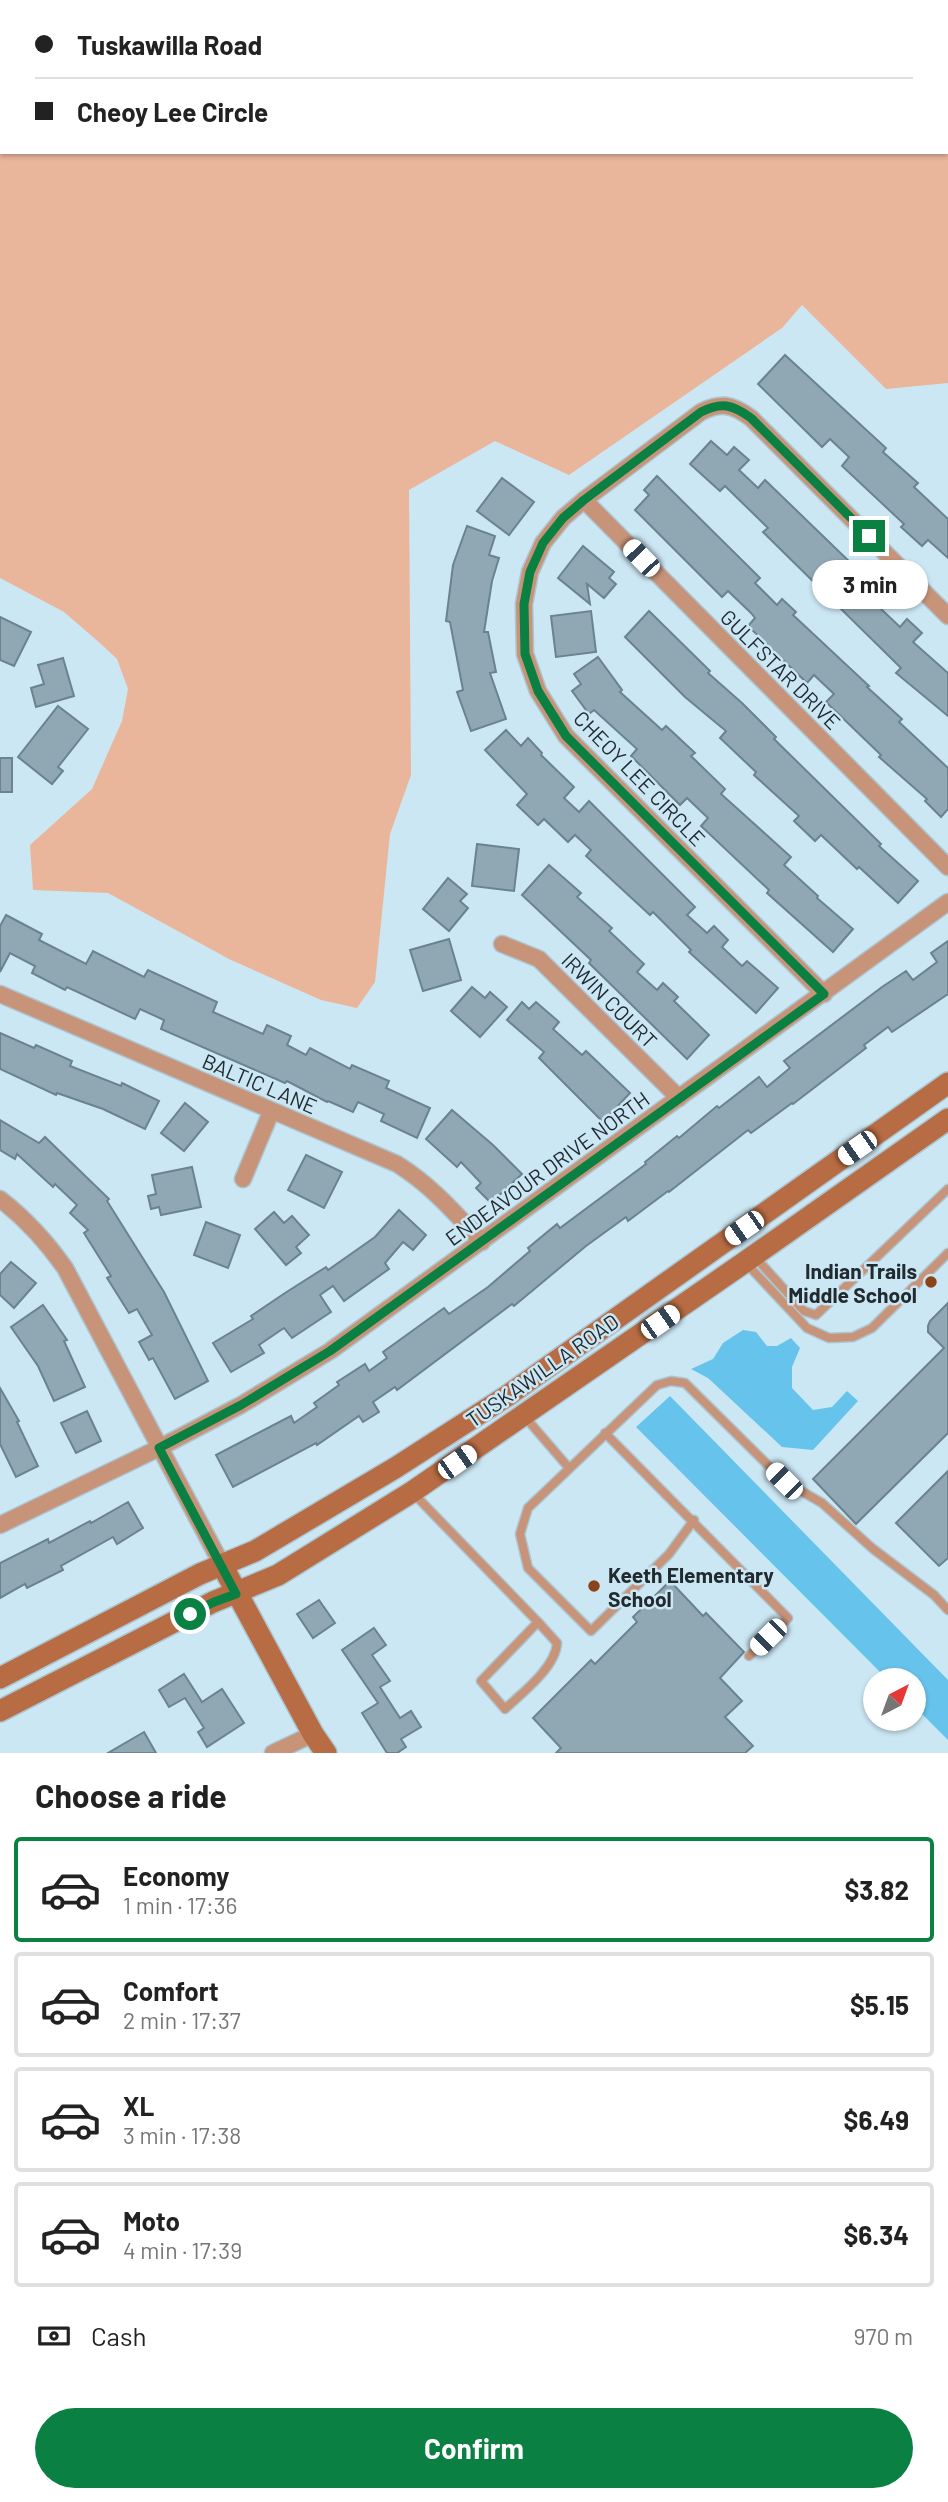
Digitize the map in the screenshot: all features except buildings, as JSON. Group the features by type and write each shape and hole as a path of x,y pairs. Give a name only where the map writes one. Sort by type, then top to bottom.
{"main road":[{"name":"TUSKAWILLA ROAD","path":"0,1678 200,1574 255,1551 395,1468 507,1396 948,1083"},
{"name":"TUSKAWILLA ROAD","path":"0,1711 214,1602 278,1575 412,1492 948,1119"},
{"path":"507,1396 524,1416"},
{"path":"395,1468 412,1492"},
{"path":"222,1565 313,1734 326,1753"}],"street":[{"name":"CHEOY LEE CIRCLE","path":"824,994 566,736 538,691 525,654 524,604 530,572 543,543 563,518 584,500 701,412 726,404 751,418 948,615"},
{"name":"GULFSTAR DRIVE","path":"584,500 948,867"},
{"name":"ENDEAVOUR DRIVE NORTH","path":"0,1525 241,1405 330,1351 948,902"},
{"name":"IRWIN COURT","path":"502,944 539,959 679,1098"},
{"name":"BALTIC LANE","path":"0,994 397,1164 440,1196 481,1242"},
{"path":"243,1179 271,1112"},
{"path":"0,1199 23,1217 47,1242 65,1268 222,1565"},
{"path":"273,1753 313,1734"}],"lane":[{"path":"750,1259 804,1311 816,1315 948,1189"},
{"path":"750,1259 807,1328 829,1338 853,1337 872,1328 948,1253"},
{"path":"694,1520 669,1554 591,1631 528,1568 520,1534 528,1508 657,1385 671,1381 685,1383 784,1481 822,1503 872,1548 946,1605"},
{"path":"524,1416 569,1468"},
{"path":"605,1433 788,1618 749,1656"},
{"path":"412,1492 538,1622 557,1643 557,1653 550,1665 505,1709 481,1681 538,1622"}],"shaded area":[{"path":"0,154 948,154 948,383 886,389 802,305 782,328 569,475 495,441 409,490 411,775 390,834 375,982 357,1008 321,1000 229,959 108,893 33,890 30,845 92,789 122,721 128,689 117,659 64,612 0,578"}],"water":[{"path":"743,1330 756,1332 767,1346 777,1346 791,1338 800,1348 792,1367 792,1388 813,1410 832,1407 847,1391 858,1401 813,1450 782,1447 708,1378 691,1369 713,1359 723,1343"},
{"path":"670,1396 948,1680 948,1740 926,1718 926,1668 876,1668 636,1427"}],"place":[{"name":"Indian Trails Middle School","path":"931,1282"},
{"name":"Keeth Elementary School","path":"594,1586"}],"route":[{"path":"190,1614 236,1594 159,1448 241,1405 330,1351 824,994 566,736 538,691 525,654 524,604 530,572 543,543 563,518 584,500 701,412 726,404 751,418 869,536"}]}
